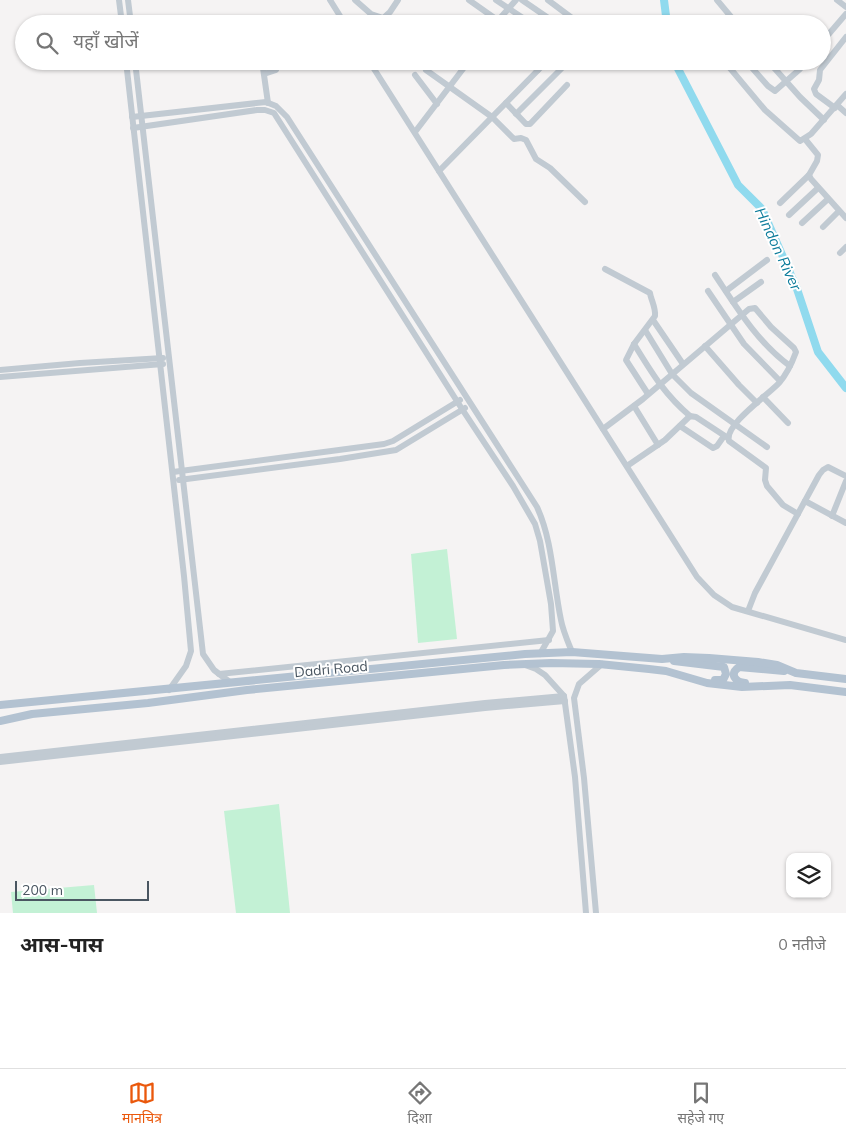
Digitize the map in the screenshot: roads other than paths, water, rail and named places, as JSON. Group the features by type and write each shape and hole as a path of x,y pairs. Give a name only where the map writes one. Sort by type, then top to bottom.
{"main road":[{"name":"Dadri Road","path":"0,705 169,690 231,682 500,656 572,652 721,665 724,667 726,674 723,680 720,681 690,674 602,664 522,664 247,690 148,703 32,714 0,721"},
{"name":"Dadri Road","path":"662,659 684,657 758,662 777,665 796,673"},
{"name":"Dadri Road","path":"846,679 744,666 735,670 733,675 739,682 790,685 846,692"},
{"name":"Dadri Road","path":"666,672 707,683 742,687 790,685"}],"street":[{"path":"119,0 121,15"},
{"path":"128,0 129,15"},
{"path":"330,0 340,15"},
{"path":"356,0 374,15"},
{"path":"386,15 398,0"},
{"path":"469,0 489,15"},
{"path":"496,0 519,15"},
{"path":"503,15 508,7 516,0"},
{"path":"522,0 544,15"},
{"path":"548,0 568,15"},
{"path":"717,0 730,15"},
{"path":"831,29 846,8 837,0"},
{"path":"831,56 846,37"},
{"path":"127,70 174,481 191,651 186,666 169,690"},
{"path":"136,70 203,654 214,670 231,682"},
{"path":"263,70 270,111"},
{"path":"264,74 276,70"},
{"path":"375,70 697,577 714,596 732,607 846,640"},
{"path":"426,70 492,117 514,139 521,138 526,140 536,158 546,164 585,202"},
{"path":"414,132 462,70"},
{"path":"439,171 538,70"},
{"path":"516,114 560,70"},
{"path":"731,70 764,110 800,141 805,140 846,94"},
{"path":"754,70 773,90 777,90 797,70"},
{"path":"776,70 815,113 824,120"},
{"path":"820,70 819,80 814,89 816,94 846,112"},
{"path":"415,75 437,104"},
{"path":"506,103 526,124 530,124 567,86"},
{"path":"132,117 270,103 281,110 537,507 549,540 561,620 572,652"},
{"path":"133,128 257,110 270,111 276,117 513,486 535,524 540,541 551,604 553,631 540,654"},
{"path":"780,203 810,175 817,161 818,154 805,140"},
{"path":"810,175 810,179 846,218"},
{"path":"790,215 818,188"},
{"path":"802,223 828,199"},
{"path":"823,227 839,211"},
{"path":"840,253 846,247"},
{"path":"726,291 767,260"},
{"path":"604,269 648,290 656,312 653,320 634,344 626,360 648,394"},
{"path":"715,276 742,315 776,356 790,366"},
{"path":"733,302 761,282"},
{"path":"708,292 744,344 780,381"},
{"path":"603,429 634,406 742,315 752,308 757,309 770,327 795,350 796,352 790,366 780,381 735,425 728,436 717,446 713,448 680,426"},
{"path":"653,320 683,364"},
{"path":"644,330 672,374 691,393 767,447"},
{"path":"634,344 659,385 673,401 690,416 696,417 726,437 766,468 765,480 767,486 783,505 798,514"},
{"path":"705,346 757,403"},
{"path":"0,377 169,361"},
{"path":"0,370 80,363 160,362"},
{"path":"173,472 384,444 394,441 465,396"},
{"path":"763,397 788,423"},
{"path":"174,481 340,460 396,450 470,404"},
{"path":"634,406 658,445"},
{"path":"627,466 658,445 690,416"},
{"path":"748,611 755,593 819,475 825,468 830,468 846,476"},
{"path":"832,516 846,481"},
{"path":"805,501 846,523"},
{"path":"184,576 194,575"},
{"path":"219,674 549,640"},
{"path":"522,664 536,669 545,675 565,699 586,913"},
{"path":"596,913 584,778 574,698 576,690 586,677 602,664"},
{"path":"0,757 485,703 565,699"},
{"path":"0,762 565,699"},
{"path":"569,728 577,727"}],"waterway":[{"name":"Hindon River","path":"664,0 666,15"},
{"name":"Hindon River","path":"679,70 738,185 762,209 797,289 818,352 846,388"}]}
